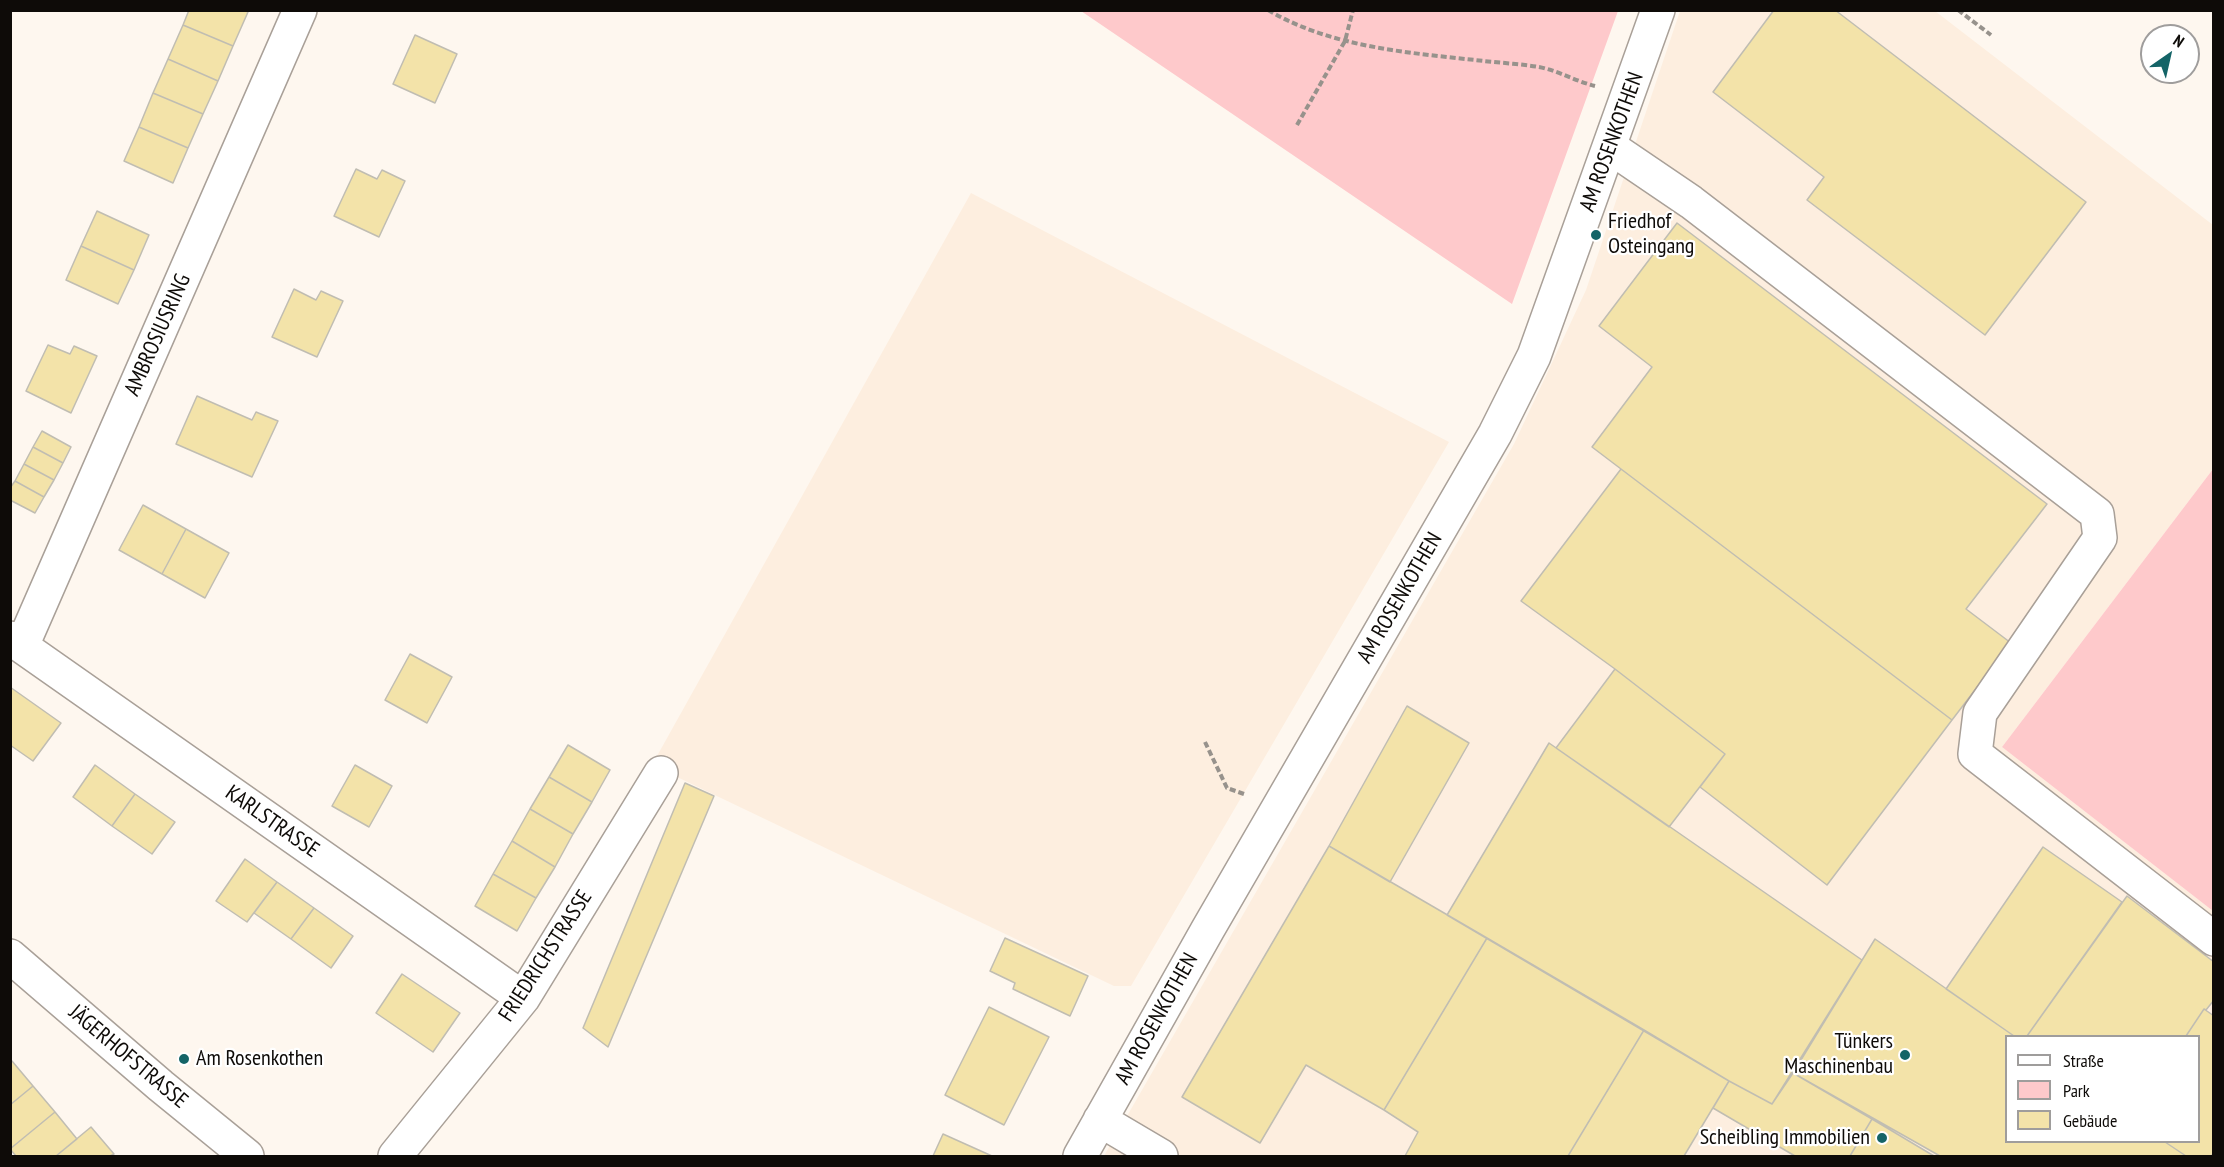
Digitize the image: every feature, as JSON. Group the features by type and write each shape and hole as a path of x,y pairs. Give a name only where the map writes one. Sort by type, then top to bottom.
{"street":[{"name":"AMBROSIUSRING","path":"16,642 300,10"},
{"name":"AM ROSENKOTHEN","path":"1080,1156 1279,807 1496,434 1534,356 1658,10"},
{"path":"1610,147 1691,202 2097,514 2100,538 1980,713 1975,754 2214,939"},
{"name":"KARLSTRASSE","path":"16,642 523,998"},
{"name":"FRIEDRICHSTRASSE","path":"394,1156 523,998 661,773"},
{"name":"JÄGERHOFSTRASSE","path":"10,956 161,1086 247,1156"},
{"path":"1100,1120 1161,1156"}],"path":[{"path":"1268,10 1306,29 1345,41 1537,67 1560,72 1575,81 1629,95"},
{"path":"1297,125 1345,41 1353,10"},
{"path":"1958,10 1991,35"},
{"path":"1205,742 1227,788 1279,807"}],"shaded area":[{"name":"Tünkers Maschinenbau","path":"1680,11 1935,11 2213,225 2213,469 2002,747 2213,911 2213,1156 1104,1156 1514,444 1586,290"},
{"path":"971,193 1449,442 1131,986 1114,986 652,765"}],"green space":[{"path":"1081,11 1618,11 1512,304"},
{"path":"2213,469 2213,911 2002,747"}],"building":[{"path":"189,10 244,10 248,12 233,46 183,25"},
{"path":"1774,10 1835,10 2086,202 1985,335 1807,200 1824,177 1713,92"},
{"path":"183,25 233,46 218,81 168,59"},
{"path":"415,35 457,54 435,103 393,84"},
{"path":"168,59 218,81 203,114 153,93"},
{"path":"153,93 203,114 188,148 139,127"},
{"path":"139,127 188,148 173,183 124,161"},
{"path":"356,169 377,179 382,170 405,181 379,237 334,216"},
{"path":"97,211 149,235 134,270 81,246"},
{"path":"1677,223 2047,504 1966,609 2011,643 1952,720 1592,447 1652,367 1599,326"},
{"path":"81,246 134,270 118,304 66,280"},
{"path":"294,289 316,300 321,291 343,301 317,357 272,337"},
{"path":"48,345 70,354 74,346 97,356 71,413 26,391"},
{"path":"197,396 252,420 256,412 278,421 252,477 176,444"},
{"path":"42,431 71,447 63,463 33,447"},
{"path":"33,447 63,463 54,480 24,464"},
{"path":"24,464 54,480 44,497 15,481"},
{"path":"1621,469 1952,720 1827,885 1700,787 1725,754 1615,669 1521,601"},
{"path":"15,481 44,497 35,513 10,500 10,488"},
{"path":"143,505 186,529 162,574 119,550"},
{"path":"186,529 229,553 205,598 162,574"},
{"path":"410,654 452,677 427,723 385,700"},
{"path":"1615,669 1725,754 1669,827 1556,748"},
{"path":"10,687 61,723 33,761 10,745"},
{"path":"1407,706 1469,743 1390,882 1329,846"},
{"path":"1549,743 1862,960 1772,1104 1447,915"},
{"path":"568,745 610,770 592,802 549,777"},
{"path":"95,765 135,794 112,826 73,797"},
{"path":"355,765 392,786 369,827 332,806"},
{"path":"549,777 592,802 573,834 530,809"},
{"path":"685,783 714,796 608,1047 583,1028"},
{"path":"135,794 175,822 152,854 112,826"},
{"path":"530,809 573,834 555,867 512,841"},
{"path":"512,841 555,867 536,898 493,874"},
{"path":"1329,846 1487,938 1384,1110 1306,1065 1260,1143 1182,1097"},
{"path":"2043,847 2122,902 2028,1035 2013,1035 1946,989"},
{"path":"245,859 277,882 247,922 216,901"},
{"path":"493,874 536,898 517,931 475,906"},
{"path":"277,882 314,908 291,939 254,913"},
{"path":"2127,896 2214,962 2214,1000 2206,1010 2204,1009 2187,1035 2028,1035"},
{"path":"314,908 353,936 331,968 291,939"},
{"path":"1005,938 1088,976 1070,1016 1013,989 1015,983 990,971"},
{"path":"1487,938 1644,1030 1568,1156 1405,1156 1418,1132 1384,1110"},
{"name":"Tünkers Maschinenbau","path":"1875,939 2013,1035 2005,1035 2005,1143 2166,1143 2186,1156 1940,1156 1793,1073"},
{"path":"402,974 460,1013 433,1052 376,1013"},
{"path":"989,1007 1049,1037 1004,1125 945,1095"},
{"path":"2204,1009 2214,1016 2214,1153 2211,1156 2186,1156 2166,1143 2200,1143 2200,1035 2187,1035"},
{"path":"1644,1030 1729,1081 1684,1156 1568,1156"},
{"path":"12,1061 33,1086 10,1105 10,1062"},
{"path":"1793,1073 1872,1119 1850,1156 1795,1156 1713,1108 1729,1081 1772,1104"},
{"path":"33,1086 55,1112 10,1149 10,1105"},
{"path":"55,1112 77,1139 56,1156 16,1156 10,1149"},
{"name":"Scheibling Immobilien","path":"1872,1119 1934,1156 1850,1156"},
{"path":"91,1127 114,1154 110,1156 56,1156"},
{"path":"943,1134 992,1156 933,1156"}],"place":[{"name":"Friedhof Osteingang","path":"1596,235"},
{"name":"Tünkers Maschinenbau","path":"1905,1055"},
{"name":"Am Rosenkothen","path":"184,1059"},
{"name":"Scheibling Immobilien","path":"1882,1138"}]}
